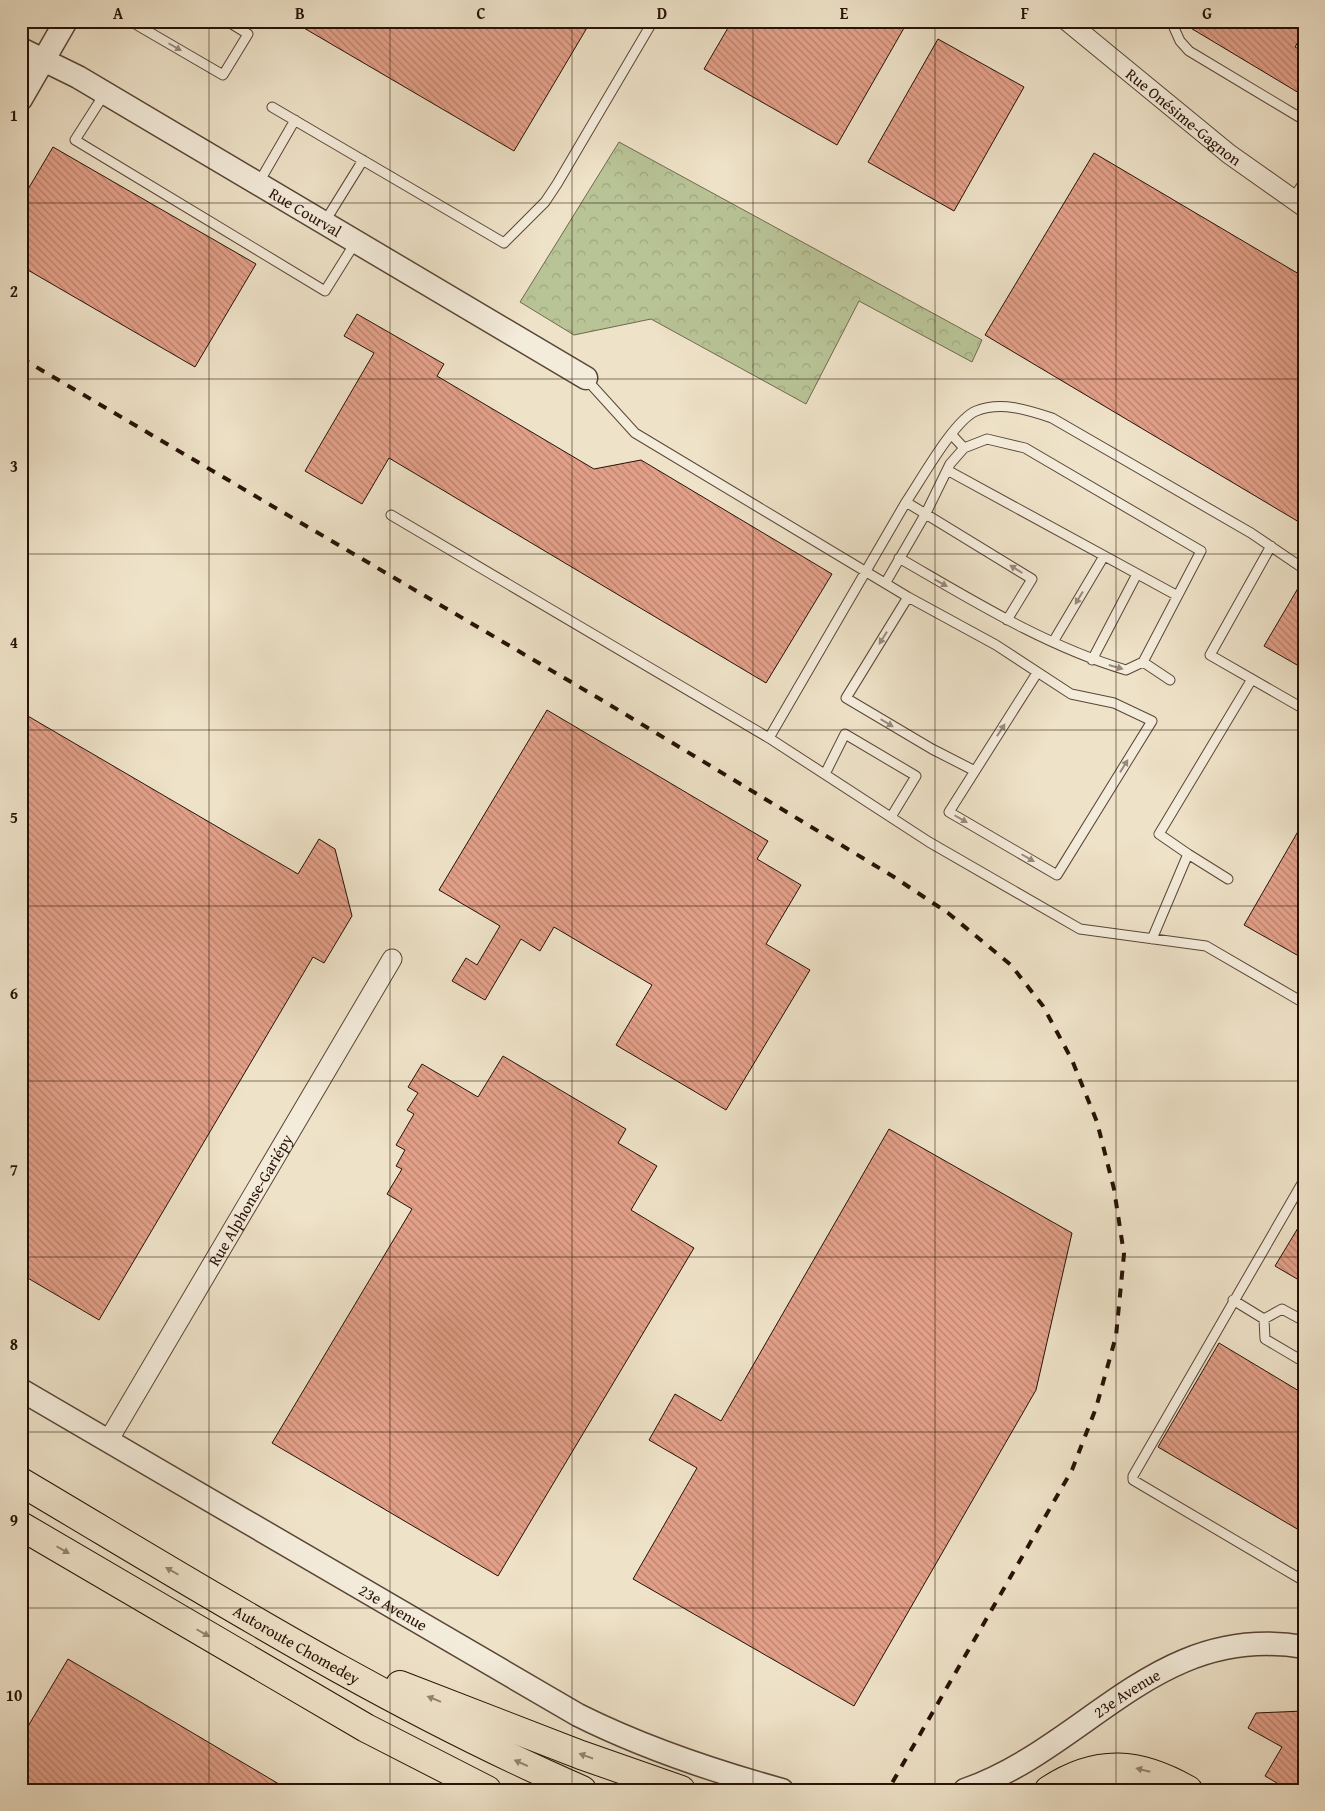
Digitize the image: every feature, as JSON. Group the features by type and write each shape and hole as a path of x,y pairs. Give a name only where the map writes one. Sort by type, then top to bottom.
{"highway":[{"name":"Autoroute Chomedey","path":"21,1482 289,1640 441,1724 507,1757 582,1790"},
{"path":"21,1526 341,1714 411,1753 487,1790"},
{"path":"289,1640 497,1723 681,1790"},
{"path":"341,1714 450,1790"},
{"path":"1049,1790 1080,1773 1117,1767 1147,1770 1188,1790"},
{"path":"1094,1790 1114,1787 1140,1790"}],"street":[{"path":"21,99 66,21"},
{"name":"Rue Onésime-Gagnon","path":"1067,21 1229,154 1298,204"},
{"name":"Rue Courval","path":"21,49 105,93 586,378"},
{"name":"Rue Alphonse-Gariépy","path":"108,1441 392,959"},
{"name":"23e Avenue","path":"21,1390 578,1715 625,1737 662,1751 782,1790"},
{"name":"23e Avenue","path":"965,1790 987,1781 1035,1755 1137,1684 1186,1659 1214,1650 1248,1644 1264,1643 1304,1647"}],"lane":[{"path":"139,21 137,25 223,75 248,34 227,21"},
{"path":"272,107 504,243 545,202 653,21"},
{"path":"1171,21 1180,41 1189,51 1304,120"},
{"path":"105,93 75,140 325,291 356,242"},
{"path":"258,184 295,120"},
{"path":"324,223 363,160"},
{"path":"1298,204 1304,182"},
{"path":"586,378 635,433 868,571 908,597 996,645 1071,694 1114,703 1152,721 1057,875 949,812 1037,673"},
{"path":"769,738 868,571 906,502 958,424 976,411 997,407 1025,409 1052,418 1271,546 1304,569"},
{"path":"951,434 964,448"},
{"path":"886,582 899,558 926,513 947,470 964,448 987,440 1025,448 1200,551 1143,662 1126,670 1092,660 1007,620 899,558"},
{"path":"947,470 1176,595"},
{"path":"906,502 1032,579 1007,620"},
{"path":"390,515 769,738 929,842 1080,929 1206,946 1304,1003"},
{"path":"1271,546 1210,655 1304,708"},
{"path":"1053,642 1104,556"},
{"path":"1092,660 1137,574"},
{"path":"908,597 846,698 932,749 975,771"},
{"path":"1143,662 1170,680"},
{"path":"1228,879 1159,834 1252,679"},
{"path":"825,774 845,734 916,776 891,817"},
{"path":"1152,939 1188,854"},
{"path":"1304,1180 1133,1476 1133,1480 1304,1581"},
{"path":"1234,1300 1264,1319"},
{"path":"1264,1319 1282,1309 1304,1321"},
{"path":"1264,1319 1265,1339 1304,1362"}],"green space":[{"path":"619,142 982,340 972,362 859,301 806,404 651,319 574,335 520,302"}],"building":[{"path":"292,21 591,21 514,151"},
{"path":"732,21 908,21 837,145 704,69"},
{"path":"1179,21 1304,21 1304,32 1295,47 1304,52 1304,96"},
{"path":"938,39 1024,87 954,211 868,162"},
{"path":"53,147 256,264 195,367 21,266 21,201"},
{"path":"1094,153 1304,277 1304,525 985,335"},
{"path":"357,314 444,364 437,376 594,469 641,460 832,574 766,683 389,458 362,504 305,471 374,353 344,336"},
{"path":"1304,578 1304,669 1264,646"},
{"path":"547,710 768,841 757,859 801,885 766,944 810,970 726,1110 616,1045 652,985 554,927 540,951 521,939 485,1000 452,981 466,958 477,965 500,926 439,890"},
{"path":"21,712 298,874 319,839 335,849 352,916 324,963 313,957 99,1320 21,1274"},
{"path":"1304,821 1304,959 1244,925"},
{"path":"503,1056 626,1129 618,1143 657,1166 631,1210 694,1248 498,1576 272,1443 412,1209 387,1194 402,1169 396,1166 405,1150 396,1145 414,1114 407,1110 418,1093 408,1087 422,1064 478,1097"},
{"path":"889,1129 1072,1233 1036,1390 854,1706 633,1579 697,1468 649,1440 675,1394 721,1421"},
{"path":"1304,1218 1304,1283 1275,1266"},
{"path":"1219,1343 1304,1394 1304,1533 1158,1447"},
{"path":"68,1659 289,1790 21,1790 21,1738"},
{"path":"1304,1711 1304,1790 1289,1790 1265,1776 1282,1747 1248,1728 1256,1713"}],"railway":[{"path":"21,358 605,702 894,877 948,913 1011,965 1043,1006 1072,1060 1097,1122 1114,1189 1124,1254 1116,1336 1096,1408 1072,1470 888,1790"}]}
